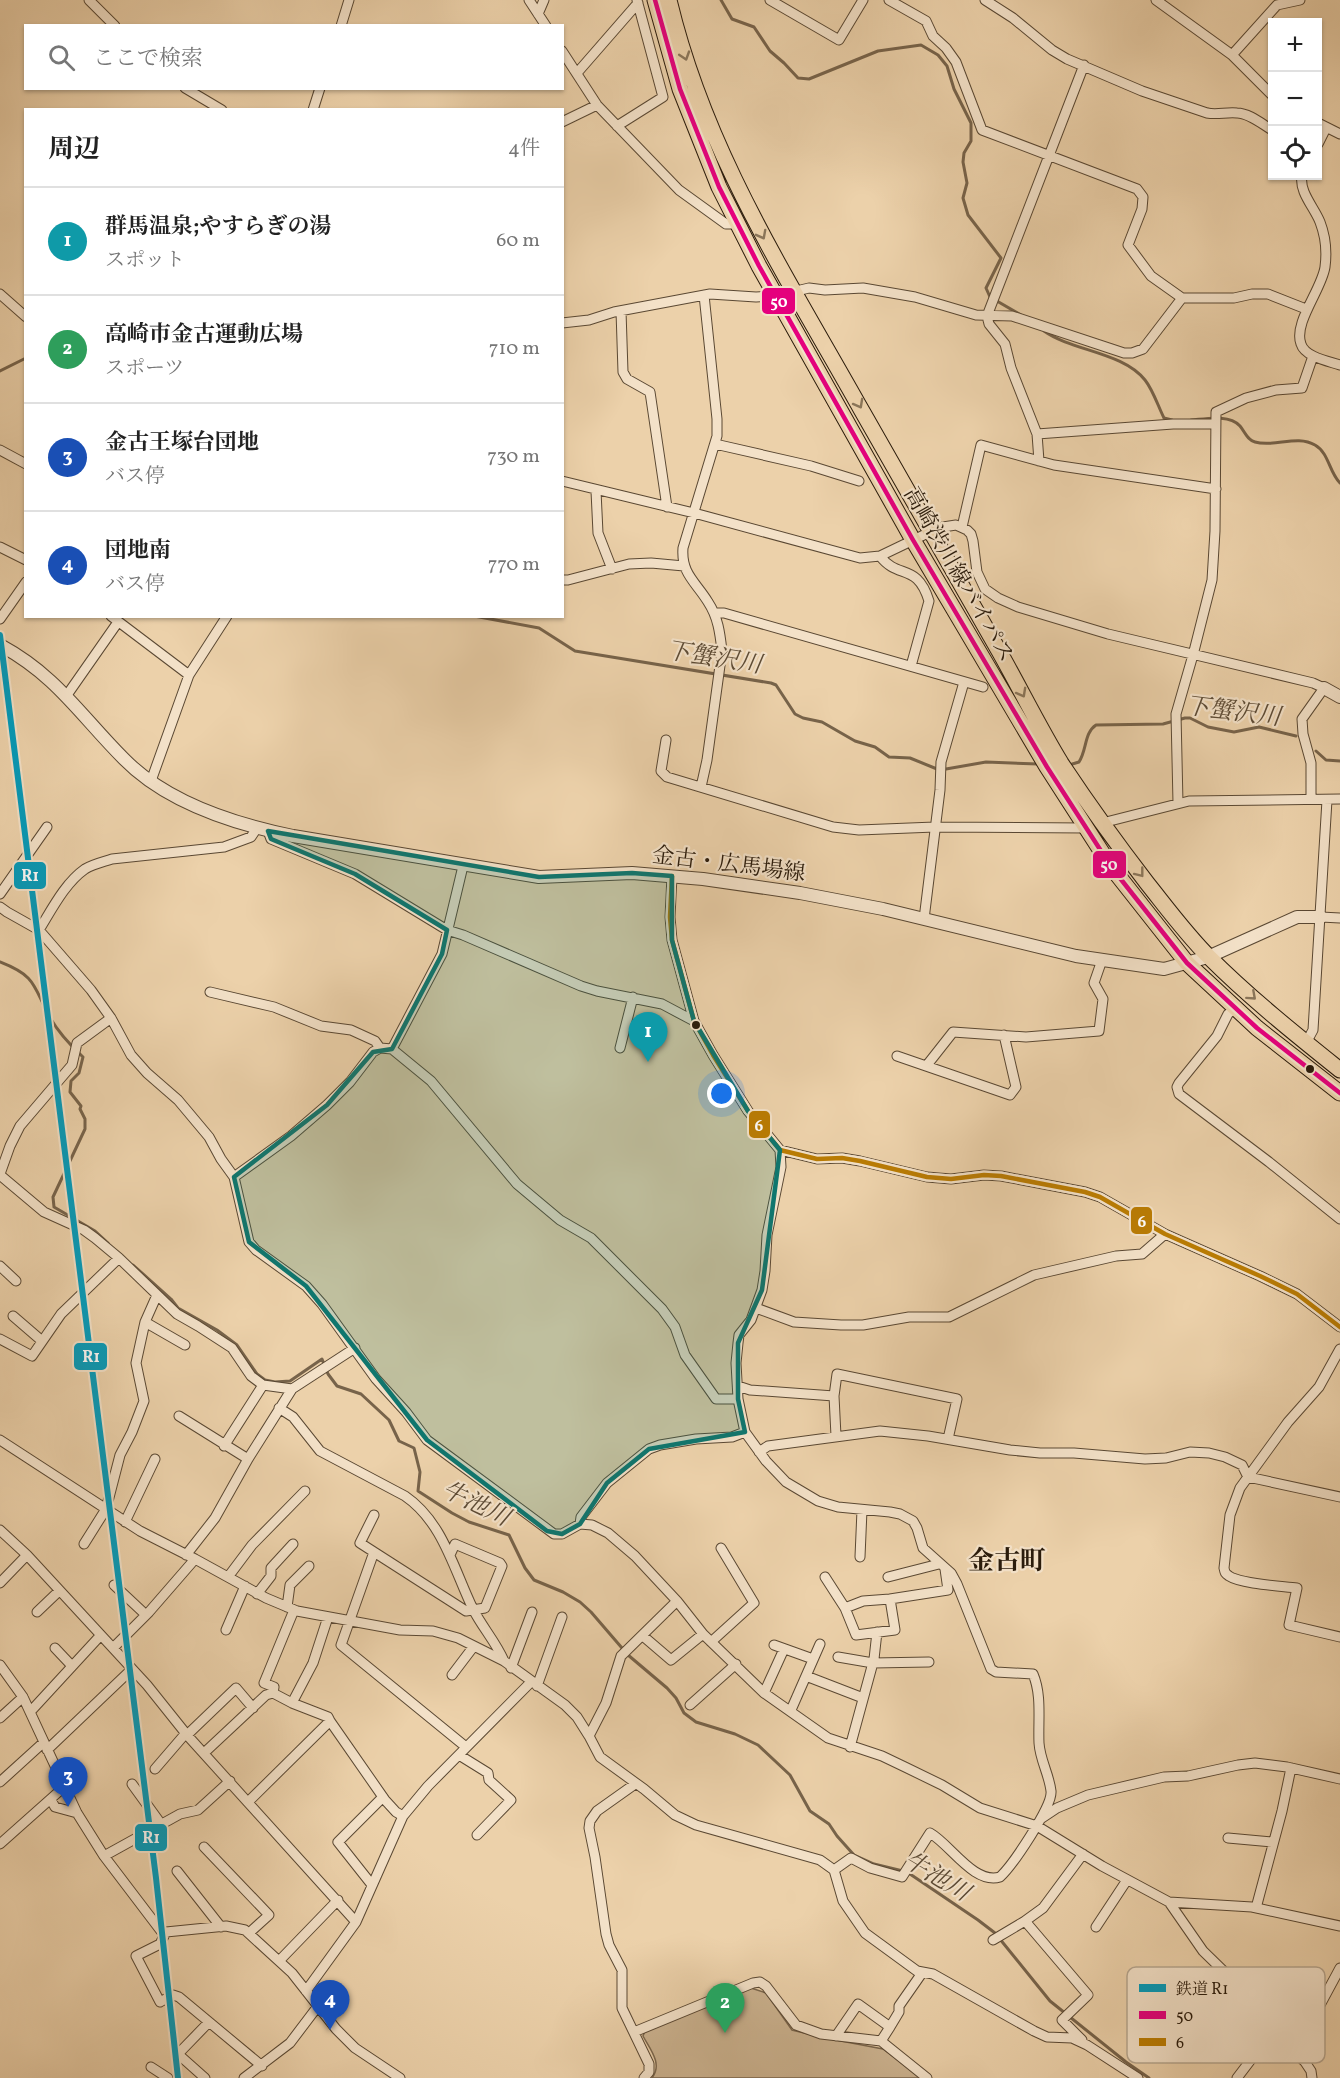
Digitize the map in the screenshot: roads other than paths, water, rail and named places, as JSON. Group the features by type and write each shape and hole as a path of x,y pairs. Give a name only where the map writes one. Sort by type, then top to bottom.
{"main road":[{"name":"高崎渋川線バイパス","path":"655,0 680,89 719,187 775,296 913,540 1085,828 1112,868 1187,963 1257,1028 1340,1093"},
{"name":"高崎渋川線バイパス","path":"669,0 693,83 752,217 1060,762 1102,823 1177,921 1208,957 1340,1070"}],"street":[{"path":"89,0 114,24"},
{"path":"342,24 349,0"},
{"path":"529,0 545,24"},
{"path":"538,14 544,0"},
{"path":"770,0 839,40 863,0"},
{"path":"890,0 926,21 933,36 956,62 982,130 1137,189 1143,197 1142,209 1128,245 1151,276 1182,298 1227,298 1268,294 1306,309"},
{"path":"985,0 1013,18 1052,50 1084,65 1142,91 1206,113 1217,115 1238,112 1268,128"},
{"path":"1156,0 1232,55 1268,91"},
{"path":"1232,55 1277,5 1300,0"},
{"path":"617,126 663,97 637,2"},
{"path":"577,73 637,2"},
{"path":"564,54 597,105 679,190 726,224 738,224"},
{"path":"1039,461 1037,434 1011,368 1005,344 989,324 987,316 1084,65"},
{"path":"188,90 219,108"},
{"path":"314,108 319,90"},
{"path":"564,121 597,105"},
{"path":"1322,125 1340,134"},
{"path":"1302,180 1302,186 1319,221 1325,244 1326,266 1322,279 1306,309 1300,339 1301,347 1313,356 1340,365"},
{"path":"564,323 589,320 621,310 710,294 756,297 775,296 809,288 825,291 864,288 915,297 976,315 1017,318 1124,353 1132,353 1143,348 1182,298"},
{"path":"0,294 24,315"},
{"path":"701,787 707,760 722,651 719,625 709,603 684,566 683,548 715,444 717,419 704,295"},
{"path":"621,310 623,372 627,379 650,392 667,507"},
{"path":"1178,803 1176,714 1212,580 1216,489 1216,412 1246,398 1276,390 1302,388 1313,356"},
{"path":"1037,434 1173,424 1216,424"},
{"path":"715,444 811,466 859,481"},
{"path":"963,527 981,445 1039,461 1216,489"},
{"path":"0,450 24,463"},
{"path":"564,482 694,513 851,556 872,558 880,556 950,525 963,527 974,541 977,572 981,581 989,592 998,598 1018,607 1108,634 1313,683 1340,697"},
{"path":"596,491 598,532 612,569"},
{"path":"0,547 24,559"},
{"path":"880,556 888,566 916,576 927,592 929,600 911,666"},
{"path":"564,580 639,563 684,566"},
{"path":"0,619 24,585"},
{"path":"714,613 724,613 983,687"},
{"path":"151,781 189,675 226,618"},
{"path":"67,695 114,619 189,675"},
{"name":"金古・広馬場線","path":"0,645 22,657 48,677 67,695 124,760 151,781 199,808 262,830 463,866 539,877 632,873 703,879 800,893 924,919 1076,956 1164,969 1208,957 1296,917 1307,915 1321,917"},
{"path":"924,919 940,790 941,762 964,682"},
{"path":"1311,799 1311,763 1303,734 1302,719 1324,688"},
{"path":"666,740 663,774 847,830 935,827 1085,828"},
{"path":"1102,823 1190,801 1311,799 1327,801 1340,799"},
{"path":"1306,1043 1313,1030 1327,801"},
{"path":"0,894 46,827"},
{"path":"39,930 74,879 85,869 96,864 112,859 224,847 251,837 262,830 272,839 355,874 447,930 463,934 581,986 662,1004 694,1021"},
{"path":"392,1049 442,954 463,866"},
{"path":"672,876 670,917 672,940 694,1021 748,1111 780,1150 781,1167 767,1235 762,1290 750,1320 739,1335 736,1363 738,1399 745,1432 759,1452 786,1482 818,1501 838,1507 900,1514 913,1521 918,1528 923,1548 951,1573 957,1584 991,1669 996,1672 1033,1674 1035,1679 1040,1755 1051,1790 1050,1802 1039,1823 1005,1873 996,1878 986,1877 962,1862 930,1833 902,1877 870,1868 851,1858 834,1870"},
{"path":"0,907 39,930 91,990 111,1018 131,1055 147,1073 178,1100 209,1137 234,1177 249,1242 256,1250 306,1286 355,1348 376,1379 406,1412 427,1440 454,1461 554,1534 562,1534 580,1524 592,1525 608,1533 635,1556 677,1601 703,1634 764,1693 828,1738 882,1756 942,1785 981,1808 1039,1823 1083,1854 1169,1902 1256,1908 1340,1926"},
{"path":"1321,917 1340,918"},
{"path":"927,1065 953,1032 1026,1037 1099,1031 1103,999 1094,983 1102,960"},
{"path":"210,992 274,1008 321,1026 351,1030 375,1041 380,1048"},
{"path":"620,1048 633,997"},
{"path":"1236,1008 1228,1014 1217,1036 1179,1083 1177,1087 1179,1094 1340,1219"},
{"path":"111,1018 77,1043 72,1065 20,1126 0,1174 39,1208 84,1230 119,1258 177,1314 232,1348 251,1376 263,1385 292,1389"},
{"path":"897,1056 1010,1095 1016,1087 1004,1035"},
{"path":"234,1177 291,1136 327,1105 350,1082 373,1052 380,1048 392,1049 431,1082 517,1184 560,1220 591,1238 662,1310 675,1327 685,1355 716,1399 738,1399"},
{"path":"780,1150 817,1159 842,1158 860,1161 927,1178 1001,1176 1085,1192 1100,1197 1165,1234 1296,1294 1340,1327"},
{"path":"756,1308 794,1322 841,1325 909,1317 949,1317 1034,1275 1116,1256 1142,1254 1165,1234"},
{"path":"0,1339 32,1356 61,1314 119,1258"},
{"path":"0,1266 16,1281"},
{"path":"84,1544 106,1509 120,1455 144,1401 136,1363 145,1322 157,1295"},
{"path":"13,1316 42,1341"},
{"path":"145,1322 185,1345"},
{"path":"113,1648 146,1615 191,1557 292,1389 355,1348"},
{"path":"1340,1349 1319,1387 1288,1422 1240,1488 1230,1515 1225,1573 1240,1580 1297,1588 1289,1625 1340,1637"},
{"path":"836,1436 834,1396 837,1374 957,1399 948,1439"},
{"path":"224,1446 263,1385"},
{"path":"738,1386 750,1390 834,1396"},
{"path":"279,1408 293,1417 320,1451 415,1503 430,1518 450,1555 474,1611 507,1665"},
{"path":"179,1416 248,1459"},
{"path":"759,1452 768,1446 880,1431 1020,1451 1074,1453 1145,1460 1190,1452 1225,1457 1242,1466 1248,1477 1340,1497"},
{"path":"580,1524 581,1517 607,1483 649,1449 696,1439 732,1437 745,1432"},
{"path":"0,1440 125,1522 291,1609 400,1630 433,1631 458,1638 474,1646 507,1665 566,1705 577,1717 600,1757 685,1821 820,1860 834,1870 843,1901 865,1933 922,1973 933,1974 1047,2037 1072,2038 1087,2045 1138,2078"},
{"path":"125,1522 155,1460"},
{"path":"228,1577 252,1545 305,1491"},
{"path":"860,1557 862,1510"},
{"path":"374,1515 360,1543 466,1611 485,1608 502,1566 500,1563 455,1544 450,1555"},
{"path":"0,1530 113,1648 356,1922"},
{"path":"257,1593 272,1576 272,1568 293,1544"},
{"path":"711,1642 754,1604 721,1548"},
{"path":"374,1552 341,1645 466,1747"},
{"path":"0,1583 27,1556"},
{"path":"273,1694 274,1687 264,1683 291,1609 290,1585 309,1566"},
{"path":"888,1577 942,1566"},
{"path":"845,1608 863,1601 948,1590 942,1566"},
{"path":"825,1577 845,1608 856,1635 895,1630 890,1599"},
{"path":"114,1585 146,1615"},
{"path":"226,1630 245,1586"},
{"path":"37,1612 59,1591"},
{"path":"589,1736 606,1703 621,1656 677,1601"},
{"path":"507,1665 532,1612"},
{"path":"292,1703 313,1663 328,1617"},
{"path":"306,1991 356,1922 403,1816 466,1747 534,1684 562,1617"},
{"path":"850,1747 873,1663 876,1632"},
{"path":"643,1636 671,1660 703,1634"},
{"path":"30,1712 100,1636"},
{"path":"791,1710 820,1644"},
{"path":"453,1675 474,1646"},
{"path":"764,1693 779,1647 813,1659"},
{"path":"56,1648 72,1666"},
{"path":"838,1657 873,1663 929,1662"},
{"path":"690,1705 736,1664"},
{"path":"0,1665 23,1697 77,1813 104,1856 161,1931 237,1927 249,1933 301,1983 336,2029 355,2048 400,2078"},
{"path":"0,1782 45,1746 132,1669"},
{"path":"806,1676 863,1698"},
{"path":"155,1769 187,1734 236,1688 253,1708"},
{"path":"204,1753 266,1695 273,1694 328,1717 383,1797 396,1812 403,1816"},
{"path":"0,1718 23,1697"},
{"path":"249,1801 330,1721"},
{"path":"459,1755 488,1773 489,1780 511,1800 477,1835"},
{"path":"1039,1823 1069,1802 1164,1777 1188,1776 1255,1763 1340,1779"},
{"path":"1256,1908 1291,1768"},
{"path":"104,1856 180,1814 198,1810 230,1781"},
{"path":"132,1784 161,1824"},
{"path":"635,1784 597,1811 590,1821 589,1828 606,1934 622,1970 622,2008 649,2064 649,2072 645,2078"},
{"path":"0,1844 64,1787"},
{"path":"372,1885 338,1842 383,1797"},
{"path":"51,1800 55,1807 77,1813"},
{"path":"1228,1838 1273,1842"},
{"path":"204,1847 269,1915 249,1933"},
{"path":"993,1940 1043,1908 1083,1854"},
{"path":"177,1871 220,1927"},
{"path":"1096,1927 1127,1880"},
{"path":"279,1960 338,1900"},
{"path":"1169,1902 1203,1951 1219,1967"},
{"path":"1025,1921 1088,1995 1062,2020 1087,2045"},
{"path":"166,1932 160,1944 136,1956 160,2002 170,1995 175,1995 262,2066"},
{"path":"1325,1996 1340,1968"},
{"path":"880,2041 899,2012 899,2006 922,1973"},
{"path":"634,2032 759,1982 766,1986 796,2025 821,2034 880,2041 927,2078"},
{"path":"836,2036 858,2004 890,2027"},
{"path":"244,2078 290,2043 318,2006"},
{"path":"205,2078 178,2054 209,2022"},
{"path":"1237,2078 1248,2063"},
{"path":"1306,2063 1311,2071 1312,2078"},
{"path":"151,2067 168,2078"}],"waterway":[{"path":"721,0 732,19 754,27 770,51 798,78 809,79 878,51 921,45 938,55 947,66 954,89 971,123 971,141 964,153 963,162 967,183 963,198 968,215 1001,258 986,288 990,297 1021,315"},
{"path":"1044,331 1055,338 1124,363 1145,380 1164,418 1172,420"},
{"name":"下蟹沢川","path":"0,371 24,359"},
{"path":"1191,420 1217,418 1230,420 1240,426 1246,436 1255,442 1308,442 1320,448 1340,483"},
{"name":"下蟹沢川","path":"485,618 539,628 575,651 771,683 776,685 795,714 822,722 855,741 875,747 889,757 910,758 937,769 986,762 1038,764"},
{"name":"下蟹沢川","path":"1069,765 1079,762 1089,732 1096,725 1163,724 1190,718 1208,727 1234,732 1259,727 1296,736"},
{"name":"下蟹沢川","path":"1316,751 1326,760 1340,761"},
{"name":"牛池川","path":"0,962 27,977 56,1027 83,1057 79,1073 71,1081 70,1092 81,1106 85,1129 53,1197 54,1207 95,1231 108,1243"},
{"name":"牛池川","path":"133,1265 178,1308 217,1330 237,1345 257,1374 265,1380 290,1381 322,1359 328,1374 337,1386 361,1394 389,1420 399,1441 414,1448 420,1472 418,1491 469,1522 509,1535 525,1568 534,1580 580,1602 628,1655 667,1688 676,1698 684,1713 696,1722 735,1734 758,1745 790,1775 810,1811 829,1824 854,1855 874,1864 907,1872 978,1920 995,1933 1050,2001 1127,2063"},
{"name":"牛池川","path":"1127,2063 1149,2078"}],"rail line":[{"name":"R1","path":"0,635 156,1878 178,2078"}],"place":[{"name":"群馬温泉;やすらぎの湯","path":"648,1062"},
{"name":"金古王塚台団地","path":"68,1807"},
{"name":"団地南","path":"330,2030"},
{"name":"高崎市金古運動広場","path":"725,2033"}],"district":[{"name":"金古町","path":"1007,1560"}]}
